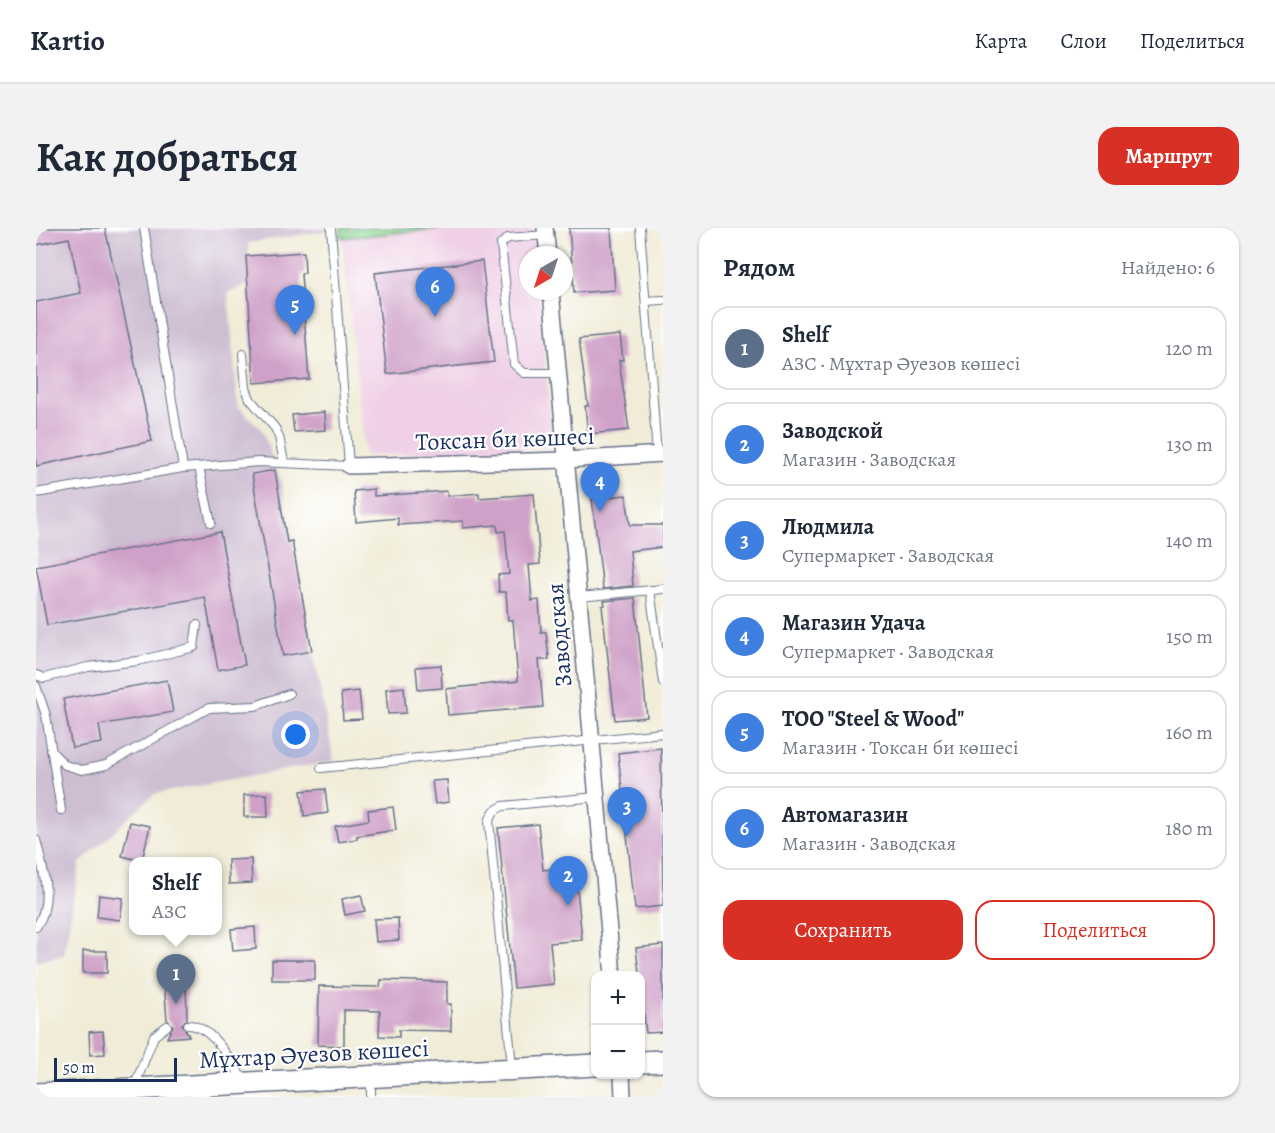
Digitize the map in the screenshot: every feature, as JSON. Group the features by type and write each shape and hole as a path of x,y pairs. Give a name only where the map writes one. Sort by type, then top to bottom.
{"street":[{"path":"546,231 547,246"},
{"name":"Заводская","path":"552,300 614,971"},
{"name":"Токсан би көшесі","path":"349,466 566,460 660,454"},
{"path":"645,1062 663,1061"},
{"name":"Мұхтар Әуезов көшесі","path":"36,1094 146,1091 371,1075 591,1065"},
{"path":"622,1079 623,1097"}],"lane":[{"path":"144,228 183,468"},
{"path":"36,493 183,468 284,462 349,466 331,228"},
{"path":"640,228 660,454"},
{"path":"546,231 508,238 501,244 514,364 524,373 558,373"},
{"path":"646,301 663,300"},
{"path":"243,354 246,388 250,399 275,428 284,462"},
{"path":"199,467 211,523"},
{"path":"579,597 663,589"},
{"path":"650,590 663,682"},
{"path":"36,675 44,678 88,667 138,662 185,650 194,647 197,625"},
{"path":"36,686 46,714 61,810"},
{"path":"51,751 65,765 82,770 106,765 209,708 255,706 289,694"},
{"path":"321,768 663,733"},
{"path":"512,1069 489,821 491,815 503,806 596,797"},
{"path":"36,840 47,900 45,911 36,927"},
{"path":"188,1025 197,1027 216,1043 245,1084"},
{"path":"146,1091 154,1036 167,1026"},
{"path":"371,1075 371,1097"}],"shaded area":[{"path":"36,228 325,228 326,231 248,243 251,283 228,293 238,406 262,430 281,481 334,761 154,794 80,863 64,955 36,962"},
{"path":"449,228 533,228 535,246 519,246 519,300 540,300 552,447 365,456 342,238"}],"green space":[{"path":"341,228 449,228 342,238"}],"building":[{"path":"36,228 105,228 152,441 36,466 36,302 81,293 69,238 36,245"},
{"path":"569,228 611,228 615,290 574,293 573,246 570,246"},
{"path":"304,252 305,273 301,274 309,379 254,383 246,256"},
{"path":"482,261 494,362 387,374 375,273"},
{"path":"620,335 623,360 619,360 629,430 588,434 585,406 588,406 579,339"},
{"path":"325,412 326,430 294,432 292,415"},
{"path":"275,470 287,542 292,541 312,651 283,656 252,474"},
{"path":"374,489 374,496 447,491 447,496 479,493 479,498 534,494 540,564 529,565 532,601 539,600 541,632 546,632 549,659 539,660 543,707 448,715 446,689 518,681 513,620 508,620 506,592 499,592 498,575 509,574 505,531 498,532 497,525 463,528 463,521 398,525 398,518 356,522 354,491"},
{"path":"626,495 630,525 663,525 663,547 630,551 633,586 603,589 592,499"},
{"path":"220,532 245,665 218,670 205,597 47,625 36,566"},
{"path":"635,598 647,717 615,720 602,606 605,605 604,601"},
{"path":"441,665 442,688 418,690 416,667"},
{"path":"167,680 173,712 99,725 102,743 72,748 63,699"},
{"path":"404,687 406,713 388,714 386,689"},
{"path":"359,691 362,719 343,720 341,693"},
{"path":"661,748 663,906 635,909 618,753"},
{"path":"447,780 449,802 435,804 432,781"},
{"path":"325,789 328,813 304,816 301,791"},
{"path":"267,794 268,817 244,817 244,795"},
{"path":"393,807 396,830 357,836 357,839 338,842 335,826 369,820 368,810"},
{"path":"130,822 150,826 143,857 122,856"},
{"path":"538,824 543,870 575,866 582,940 550,943 554,984 514,988 498,828"},
{"path":"251,859 252,883 229,884 228,860"},
{"path":"99,895 123,898 120,920 97,917"},
{"path":"361,895 365,911 345,915 342,899"},
{"path":"398,918 399,940 376,942 374,919"},
{"path":"255,927 256,949 233,951 231,929"},
{"path":"663,945 663,1032 646,1033 645,971 639,971 636,948"},
{"path":"83,951 107,951 107,973 83,973"},
{"path":"272,960 315,960 315,980 272,980"},
{"path":"381,980 447,982 447,1004 451,1004 451,1031 399,1030 399,1037 379,1036 380,1011 344,1010 344,1046 318,1045 319,986 380,987"},
{"path":"164,983 186,983 187,1019 182,1024 189,1036 167,1038 173,1026 167,1020"},
{"path":"103,1031 105,1054 90,1055 89,1032"}],"place":[{"name":"Автомагазин","path":"435,317"},
{"name":"TOO \"Steel & Wood\"","path":"295,335"},
{"name":"Магазин Удача","path":"600,512"},
{"name":"Людмила","path":"627,837"},
{"name":"Заводской","path":"568,906"},
{"name":"Shelf","path":"176,1004"}]}
